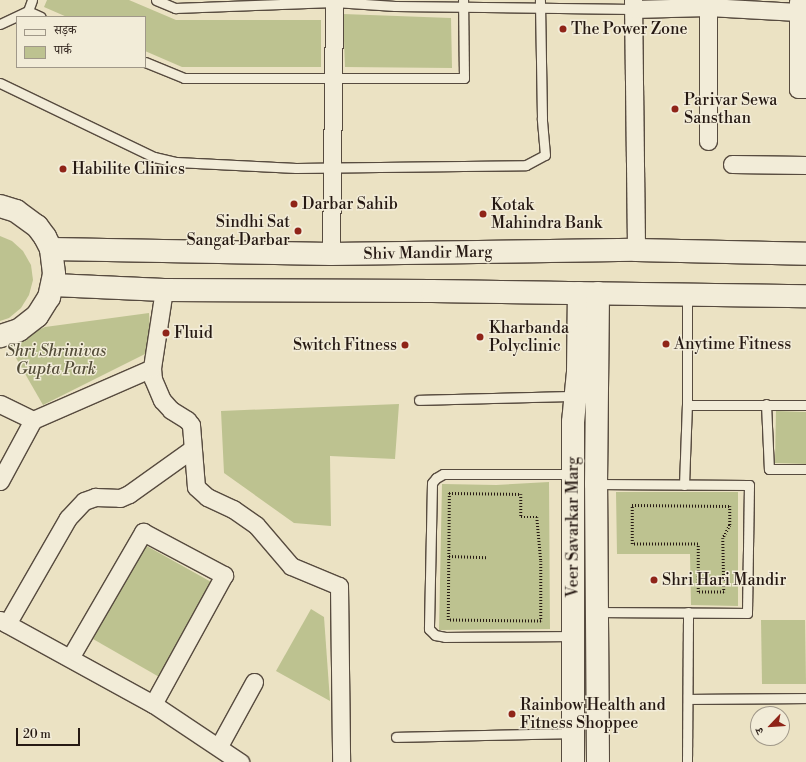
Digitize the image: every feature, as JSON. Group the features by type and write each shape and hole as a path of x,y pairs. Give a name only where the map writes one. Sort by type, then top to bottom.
{"street":[{"path":"331,254 334,1"},
{"path":"708,4 708,140"},
{"path":"636,250 633,5 708,4 798,6 798,89 806,89"},
{"path":"732,164 806,165"},
{"path":"0,206 16,210 27,217 45,237 51,249 54,261 53,285 47,302 37,316 19,330 0,336"},
{"name":"Shiv Mandir Marg","path":"51,249 331,254 636,250 806,254"},
{"path":"53,285 164,290 806,296"},
{"path":"164,290 152,368 153,379 162,400 171,410 187,420 191,425 196,487 207,497 233,509 256,525 291,566 339,586 340,762"},
{"name":"Veer Savarkar Marg","path":"573,762 573,422 589,293"},
{"name":"Veer Savarkar Marg","path":"589,293 596,484 598,762"},
{"path":"0,481 33,420 152,368"},
{"path":"0,404 33,420"},
{"path":"192,449 129,494 120,498 95,497 84,501 68,518 3,622 153,704 219,746 240,762"},
{"path":"70,658 143,532 224,575 153,704"},
{"path":"219,746 254,682"}],"lane":[{"path":"17,16 28,11 32,0"},
{"path":"156,0 175,8 202,3 334,1 633,5"},
{"path":"146,62 184,78 464,78 463,3"},
{"path":"0,83 154,157 176,162 296,168 526,165 546,155 542,118 540,4"},
{"path":"28,11 39,16"},
{"path":"0,24 16,17"},
{"path":"684,485 687,405 687,294"},
{"path":"419,400 576,396"},
{"path":"766,404 769,469 806,469"},
{"path":"687,405 806,405"},
{"path":"573,474 443,474 436,478 432,483 429,629 435,635 445,637 573,636"},
{"path":"596,484 749,485 747,613 598,612"},
{"path":"687,762 688,612"},
{"path":"688,699 806,698"},
{"path":"396,737 573,734"}],"path":[{"path":"449,493 522,494 522,517 538,517 541,561 541,621 448,620 449,556 449,493"},
{"path":"632,505 730,506 730,525 723,538 724,592 698,592 698,544 632,544 632,505"},
{"path":"449,556 487,557"}],"green space":[{"path":"47,0 129,0 176,20 321,20 321,67 182,67 146,51 146,16 65,16 44,7"},
{"path":"343,14 451,18 452,68 345,67"},
{"path":"0,236 12,241 23,251 31,265 33,280 29,295 21,308 9,318 0,321"},
{"name":"Shri Shrinivas Gupta Park","path":"149,313 151,351 43,405 8,344 45,327"},
{"path":"399,404 395,459 330,456 331,526 294,523 224,473 221,411"},
{"path":"776,411 806,412 806,464 775,463"},
{"path":"549,482 550,629 439,630 442,484 496,485"},
{"path":"616,492 738,492 738,606 691,605 690,554 617,554"},
{"path":"145,545 213,583 161,678 93,639"},
{"path":"311,609 324,617 330,701 276,671"},
{"path":"761,620 805,620 806,684 762,684"}],"place":[{"name":"The Power Zone","path":"563,29"},
{"name":"Parivar Sewa Sansthan","path":"675,109"},
{"name":"Habilite Clinics","path":"63,169"},
{"name":"Darbar Sahib","path":"294,204"},
{"name":"Kotak Mahindra Bank","path":"483,214"},
{"name":"Sindhi Sat Sangat Darbar","path":"298,231"},
{"name":"Fluid","path":"166,333"},
{"name":"Kharbanda Polyclinic","path":"480,337"},
{"name":"Anytime Fitness","path":"666,344"},
{"name":"Switch Fitness","path":"405,345"},
{"name":"Shri Hari Mandir","path":"654,580"},
{"name":"Rainbow Health and Fitness Shoppee","path":"512,714"}]}
